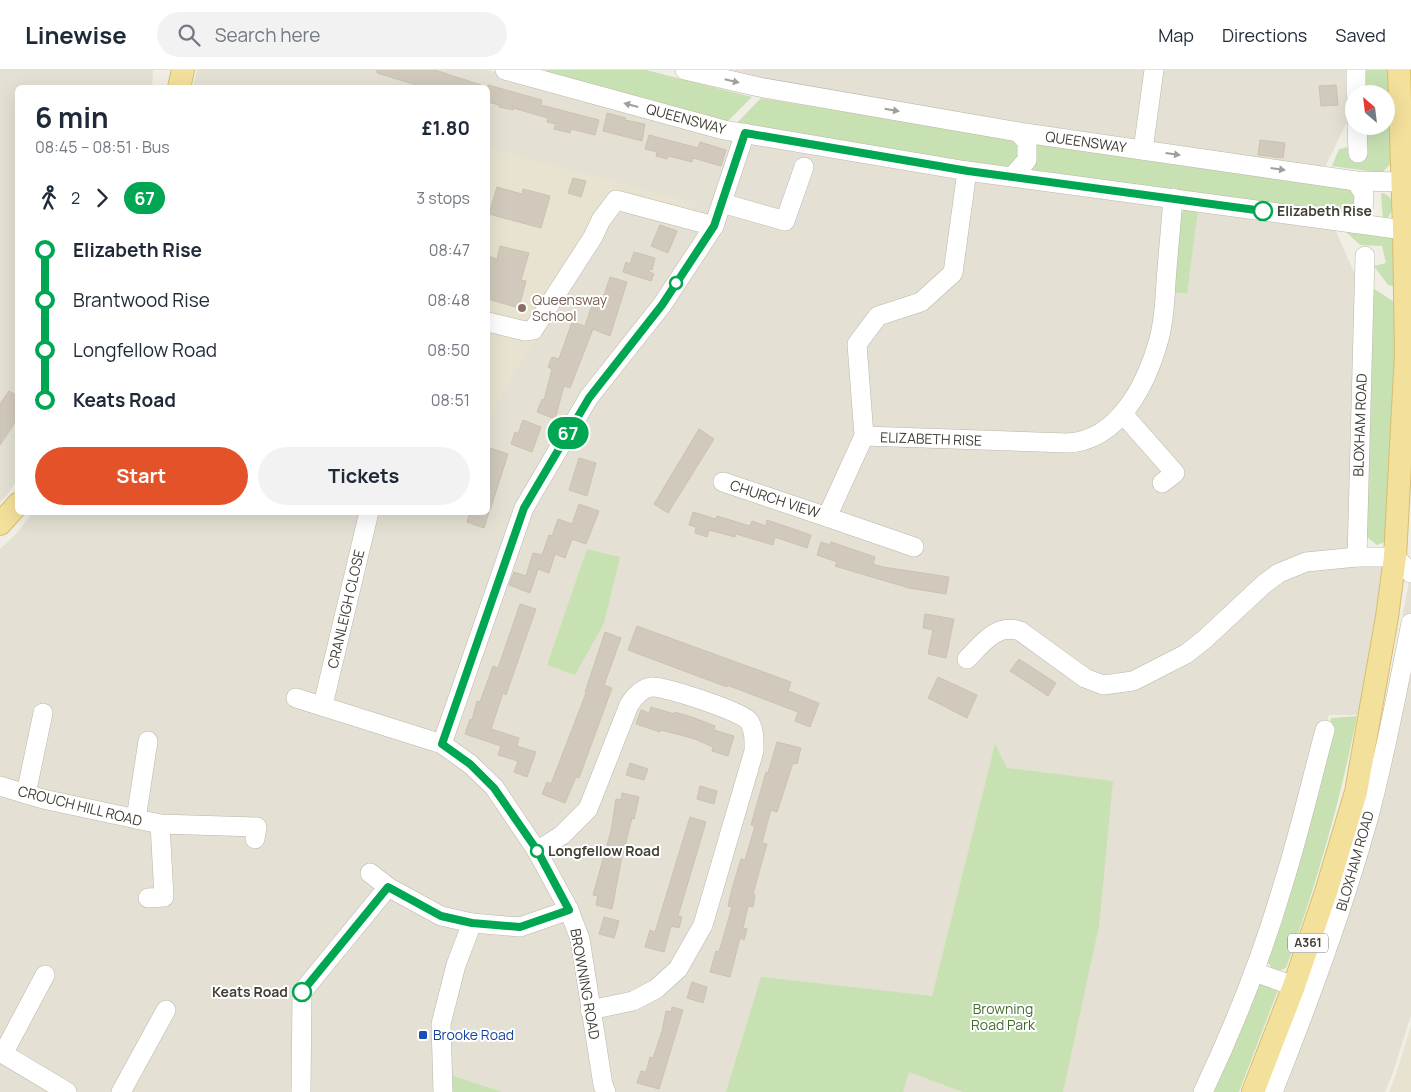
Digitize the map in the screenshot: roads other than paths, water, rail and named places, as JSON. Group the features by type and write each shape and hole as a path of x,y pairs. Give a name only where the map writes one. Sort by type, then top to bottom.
{"main road":[{"path":"180,85 183,70"},
{"name":"BLOXHAM ROAD","path":"1253,1092 1294,986 1326,892 1356,792 1387,616 1405,499 1408,354 1398,70"},
{"path":"0,524 15,507"}],"street":[{"name":"QUEENSWAY","path":"505,70 545,76 724,130 968,171 1404,230"},
{"name":"QUEENSWAY","path":"684,70 759,87 1018,132 1356,180 1402,182"},
{"path":"1143,150 1154,70"},
{"path":"1356,70 1356,85"},
{"path":"1013,176 1027,160 1027,142 1018,132"},
{"path":"442,744 524,508 589,398 662,305 714,226 745,133"},
{"path":"722,203 786,221 804,167"},
{"name":"CHURCH VIEW","path":"826,516 864,436 858,344 878,316 921,302 953,273 968,171"},
{"path":"1353,223 1363,211 1364,194 1356,180"},
{"name":"ELIZABETH RISE","path":"864,436 1041,443 1080,442 1093,438 1107,429 1123,414 1139,388 1160,338 1164,316 1173,198"},
{"path":"490,323 525,332 532,330 593,237 601,220 616,200 714,226"},
{"name":"BLOXHAM ROAD","path":"1357,557 1365,256"},
{"path":"1123,414 1175,473 1162,483"},
{"name":"CHURCH VIEW","path":"723,482 914,547"},
{"name":"CRANLEIGH CLOSE","path":"324,705 368,515"},
{"path":"967,659 996,631 1014,629 1020,631 1085,678 1103,685 1133,681 1186,654 1205,639 1264,584 1279,573 1306,562 1357,557 1395,557 1411,573"},
{"name":"BLOXHAM ROAD","path":"1273,1092 1313,991 1364,832 1390,724 1411,622"},
{"path":"537,850 562,835 588,809 628,705 636,694 650,687 663,687 736,712 748,720 754,734 754,751 703,925 678,969 656,989 633,1001 590,1010"},
{"name":"BROWNING ROAD","path":"296,698 324,705 442,744 470,764 494,788 537,850 569,910 580,939 590,1010 603,1085 606,1092"},
{"path":"26,794 43,713"},
{"path":"1203,1092 1225,1046 1254,972 1283,885 1325,730"},
{"path":"136,819 148,741"},
{"name":"CROUCH HILL ROAD","path":"0,786 26,794 160,824 257,827 256,839"},
{"name":"CROUCH HILL ROAD","path":"148,898 164,897 160,824"},
{"path":"370,873 388,887 441,916 472,923 520,927 569,910"},
{"path":"301,1092 302,992 388,887"},
{"path":"443,1092 441,1024 456,965 472,923"},
{"path":"1254,972 1294,986"},
{"path":"45,975 2,1053 67,1092"},
{"path":"121,1092 166,1010"}],"place":[{"name":"Elizabeth Rise","path":"1263,211"},
{"name":"Queensway School","path":"522,308"},
{"name":"Longfellow Road","path":"537,851"},
{"name":"Keats Road","path":"302,992"},
{"name":"Brooke Road","path":"423,1035"}],"park label":[{"name":"Browning Road Park","path":"1003,1018"}]}
